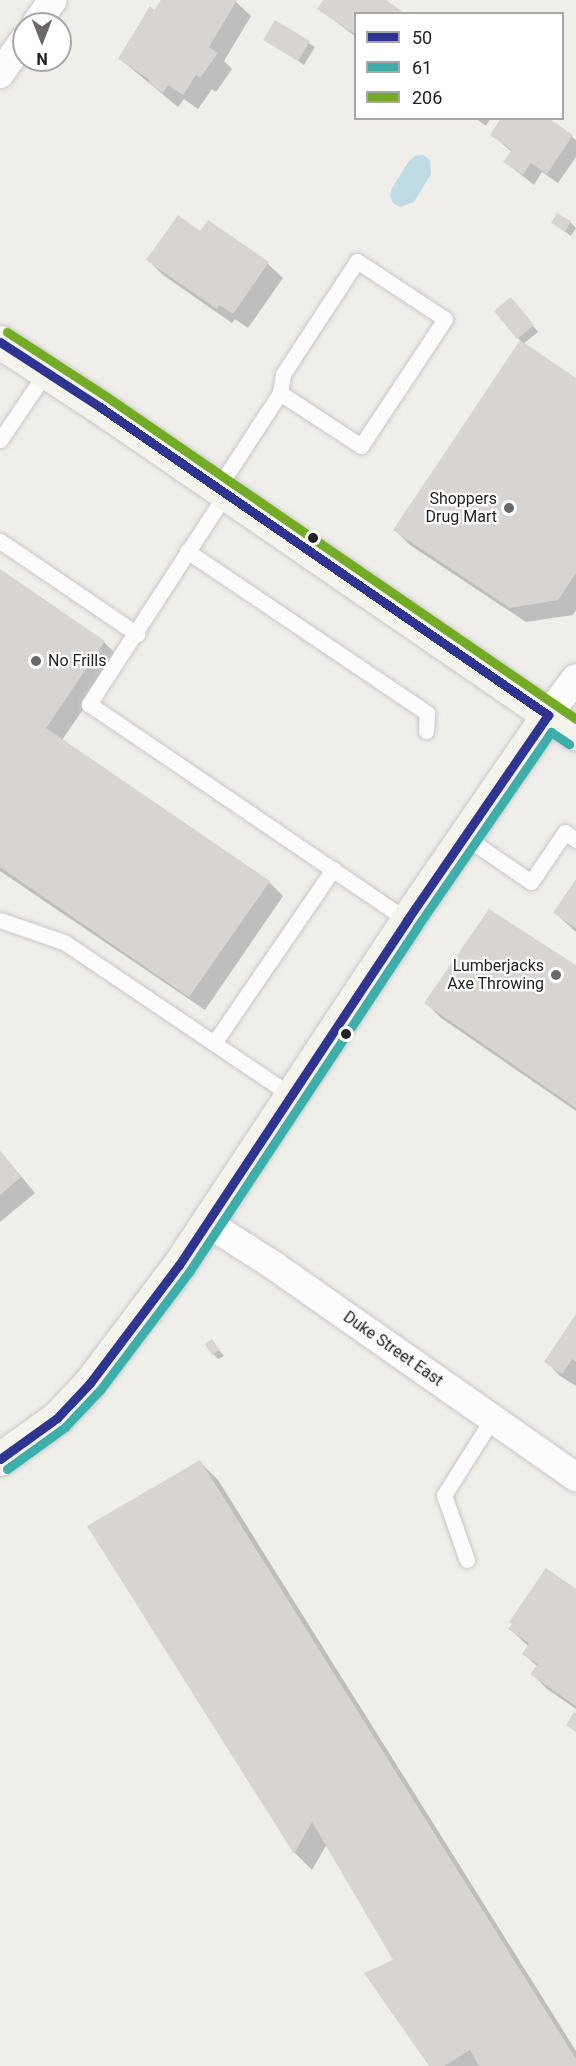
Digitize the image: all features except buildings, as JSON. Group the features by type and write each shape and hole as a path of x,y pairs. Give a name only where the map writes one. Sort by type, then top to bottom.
{"main road":[{"path":"0,342 576,734"},
{"path":"0,1459 57,1418 90,1383 208,1224 406,920 548,715"}],"street":[{"path":"0,74 12,57"},
{"path":"548,715 576,678"},
{"name":"Duke Street East","path":"208,1224 273,1265 576,1476"}],"lane":[{"path":"280,393 361,446 445,319 357,261 283,374 280,393 137,634 89,704 406,920"},
{"path":"0,440 46,372"},
{"path":"0,541 137,634"},
{"path":"187,551 427,713 426,731"},
{"path":"464,836 531,882 565,832 576,840"},
{"path":"214,1043 333,869"},
{"path":"0,920 64,942 291,1095"},
{"path":"467,1560 444,1495 492,1419"}],"water":[{"path":"423,155 430,160 431,174 414,202 400,207 393,203 390,195 392,188 409,161 415,156"}],"transit line":[{"name":"206","path":"7,332 107,397 576,719"},
{"name":"50","path":"0,342 100,407 548,715"},
{"name":"50","path":"0,1459 57,1418 90,1383 179,1265 407,920 548,715"},
{"name":"61","path":"7,1469 65,1427 100,1390 189,1272 417,927 551,732 569,744"}],"place":[{"name":"Shoppers Drug Mart","path":"509,508"},
{"name":"No Frills","path":"36,661"},
{"name":"Lumberjacks Axe Throwing","path":"556,975"}]}
